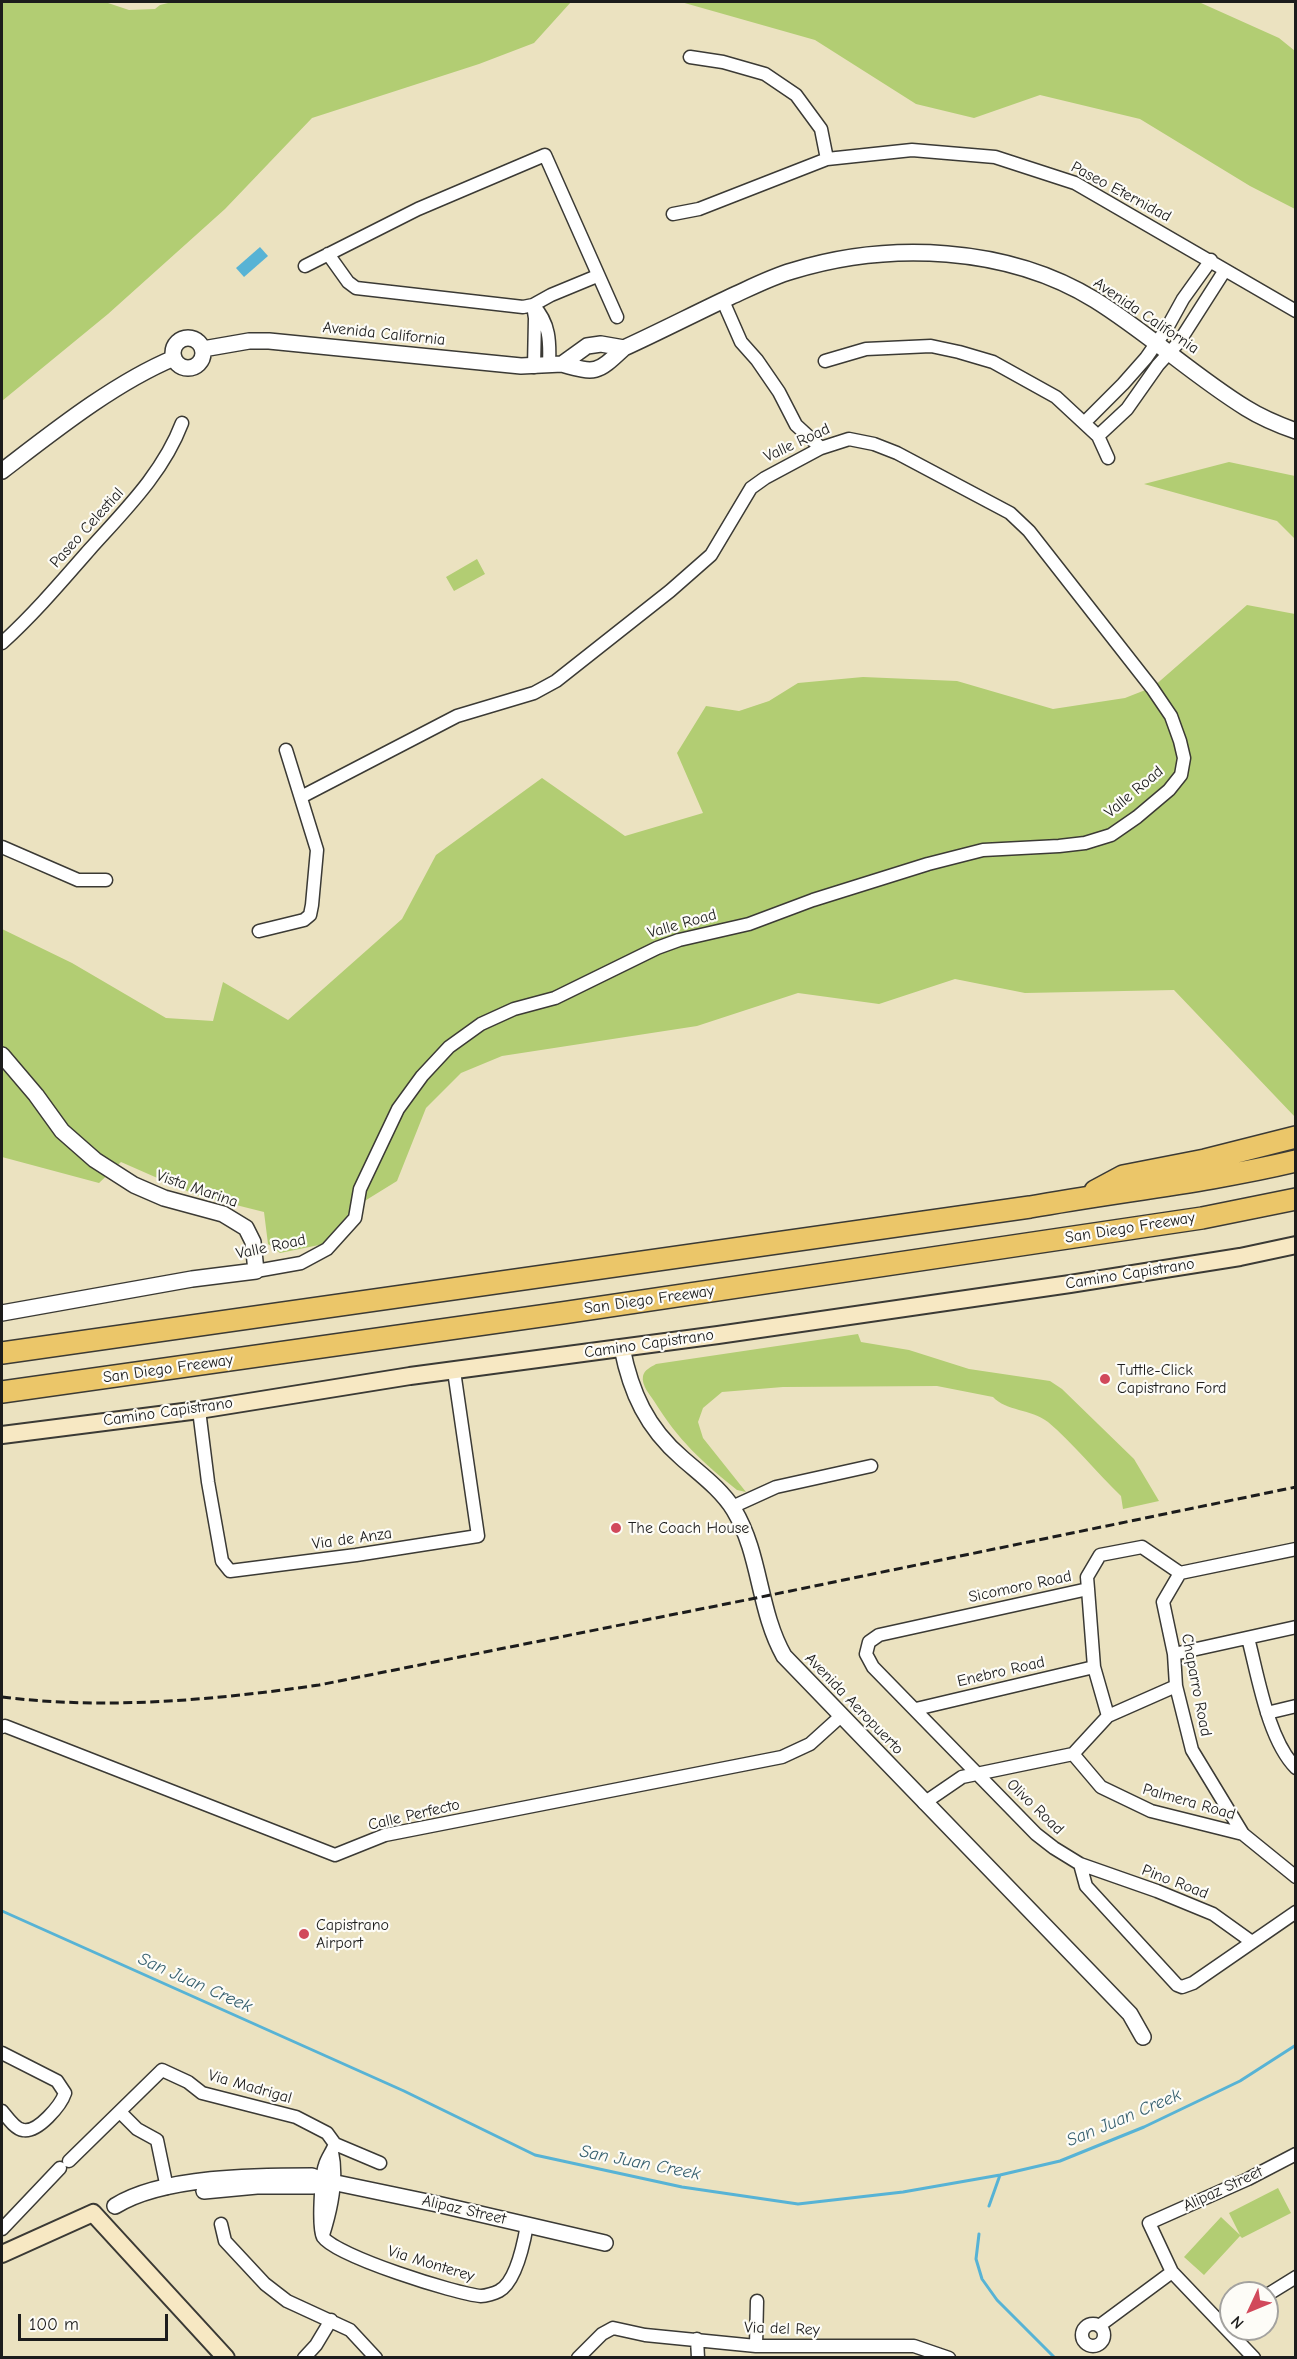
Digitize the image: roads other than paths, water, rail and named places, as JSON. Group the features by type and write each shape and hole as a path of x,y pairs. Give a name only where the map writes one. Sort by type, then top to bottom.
{"highway":[{"path":"1084,1197 1123,1176 1205,1160 1296,1137"},
{"path":"2,1353 996,1212 1207,1180 1296,1161"},
{"name":"San Diego Freeway","path":"2,1392 574,1311 1202,1218 1296,1199"}],"main road":[{"name":"Camino Capistrano","path":"2,1435 199,1410 364,1383 1070,1284 1240,1257 1296,1245"},
{"name":"Alipaz Street","path":"2,2254 93,2213"},
{"path":"93,2213 226,2358"}],"street":[{"path":"690,57 723,62 765,74 796,95 821,129 827,159"},
{"name":"Paseo Eternidad","path":"673,214 699,209 827,159 912,150 995,157 1075,183 1296,311"},
{"path":"305,266 418,209 545,154 617,317"},
{"path":"328,254 348,282 356,288 523,308 597,276"},
{"name":"Avenida California","path":"2,471 118,388 155,366 174,358 177,343 184,339 198,342 202,349 239,342 269,341 534,366 555,364 586,371 598,370 624,348 773,278 820,264 893,254 973,257 1022,269 1065,285 1095,300 1246,408 1296,431"},
{"path":"1084,423 1124,384 1156,343 1211,260"},
{"path":"1098,436 1127,410 1179,342 1225,270"},
{"path":"1192,289 1206,299"},
{"path":"723,301 741,342 757,360 779,392 796,425 821,448"},
{"path":"533,305 543,316 547,326 555,364 591,345 624,348"},
{"path":"533,305 534,366"},
{"path":"825,361 866,348 931,346 993,362 1056,397 1098,436 1108,458"},
{"path":"174,358 177,364 190,368 201,362 202,349"},
{"path":"1111,395 1127,410"},
{"name":"Paseo Celestial","path":"2,643 37,609 142,490 173,447 182,423"},
{"name":"Valle Road","path":"2,1312 192,1279 256,1272 301,1263 327,1250 355,1218 360,1189 398,1109 422,1076 449,1047 481,1023 514,1009 555,998 657,948 679,940 749,924 813,900 928,864 983,850 1085,843 1111,835 1137,818 1169,790 1181,775 1184,758 1171,717 1120,646 1020,522 985,498 886,448 849,439 821,448 751,488 711,555 670,591 556,681 534,693 457,716 301,797"},
{"path":"259,931 304,920 310,915 316,850 286,750"},
{"path":"2,847 78,879 106,880"},
{"name":"Vista Marina","path":"2,1055 29,1086 62,1131 95,1160 134,1185 164,1198 223,1214 246,1228 253,1242 256,1272"},
{"name":"Avenida Aeropuerto","path":"622,1348 634,1392 657,1435 707,1480 732,1507 752,1548 761,1598 773,1637 784,1656 1130,2014 1143,2037"},
{"name":"Via de Anza","path":"199,1410 208,1482 222,1561 230,1571 382,1551 478,1536 454,1371"},
{"path":"732,1507 776,1487 871,1466"},
{"name":"Sicomoro Road","path":"866,1647 868,1642 879,1635 1088,1589 1088,1577 1100,1555 1142,1547 1180,1573"},
{"path":"1180,1573 1296,1549"},
{"name":"Chaparro Road","path":"1180,1573 1163,1602 1174,1654 1176,1686 1192,1750 1243,1834 1296,1876"},
{"path":"1088,1589 1094,1667 1108,1716"},
{"path":"1174,1654 1296,1627"},
{"path":"1248,1638 1267,1713 1287,1760 1296,1768"},
{"name":"Olivo Road","path":"866,1647 866,1654 873,1667 1036,1834 1080,1864"},
{"name":"Enebro Road","path":"915,1709 1094,1667"},
{"path":"924,1803 962,1777 1073,1754 1108,1716 1176,1686"},
{"path":"1267,1713 1296,1707"},
{"name":"Calle Perfecto","path":"2,1727 16,1730 335,1855 385,1835 782,1757 810,1744 842,1716"},
{"name":"Palmera Road","path":"1073,1754 1101,1787 1151,1811 1243,1834"},
{"path":"1080,1864 1086,1886 1171,1980 1182,1987 1193,1983 1296,1912"},
{"name":"Pino Road","path":"1080,1864 1212,1914 1252,1942"},
{"path":"2,2053 57,2081 65,2093 59,2106 31,2130 24,2131 18,2128 2,2111"},
{"name":"Via Madrigal","path":"2,2229 162,2070 188,2082 202,2093 296,2117 327,2133 333,2148 380,2163"},
{"path":"120,2112 137,2129 157,2140 167,2188"},
{"name":"Via Monterey","path":"333,2148 325,2163 328,2181 319,2212 323,2236 333,2246 357,2259 428,2283 483,2296 501,2290 513,2274 527,2225"},
{"name":"Alipaz Street","path":"1172,2272 1149,2223 1248,2179 1296,2154"},
{"name":"Alipaz Street","path":"93,2213 115,2206 129,2197 167,2188 246,2176 312,2176 605,2243"},
{"name":"Alipaz Street","path":"115,2206 132,2206 220,2189 257,2186 313,2187 328,2181"},
{"path":"221,2224 225,2241 265,2284 287,2301 350,2330 376,2358"},
{"path":"1099,2326 1172,2272 1219,2316"},
{"path":"1279,2288 1296,2277"},
{"path":"756,2346 758,2301"},
{"path":"304,2358 316,2345 331,2320"},
{"name":"Via del Rey","path":"578,2358 602,2334 613,2328 645,2335 756,2346 864,2353 914,2346 949,2358"},
{"path":"697,2340 698,2358"},
{"path":"1239,2341 1254,2358"},
{"path":"1234,2358 1244,2348"}],"water":[{"path":"260,247 268,256 244,277 236,268"}],"waterway":[{"name":"San Juan Creek","path":"2,1911 404,2091 535,2155 682,2187 798,2204 903,2192 1000,2175 1060,2161 1144,2127 1240,2081 1296,2045"},
{"path":"989,2206 1000,2175"},
{"path":"979,2234 976,2259 982,2279 997,2300 1055,2358"}],"railway":[{"path":"2,1697 81,1703 160,1702 319,1685 1296,1487"}],"place":[{"name":"Tuttle-Click Capistrano Ford","path":"1105,1379"},
{"name":"The Coach House","path":"616,1528"},
{"name":"Capistrano Airport","path":"304,1934"}]}
